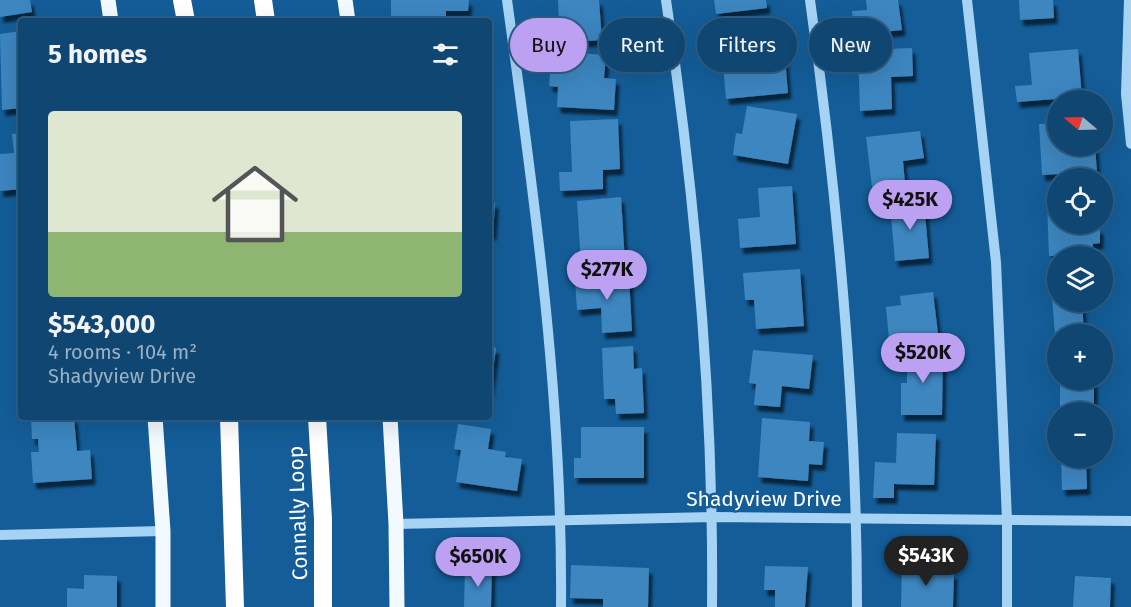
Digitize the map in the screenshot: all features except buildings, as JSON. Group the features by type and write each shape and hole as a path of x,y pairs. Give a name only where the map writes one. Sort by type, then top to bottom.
{"highway":[{"path":"183,0 186,18"},
{"path":"263,0 266,18"},
{"path":"229,420 235,607"},
{"name":"Connally Loop","path":"317,420 323,519 323,607"}],"main road":[{"path":"108,0 111,18"},
{"path":"345,0 348,18"},
{"path":"155,420 163,531 163,607"},
{"path":"390,420 396,524 397,607"}],"street":[{"path":"507,0 541,265 562,520 561,607"},
{"path":"666,0 680,90 698,264 713,517 712,607"},
{"path":"810,0 824,100 845,323 857,519 857,607"},
{"path":"967,0 996,262 1007,520 1007,607"},
{"path":"1129,0 1126,94 1131,144"},
{"name":"Shadyview Drive","path":"396,524 713,517 1131,521"},
{"path":"0,535 163,531"}]}
